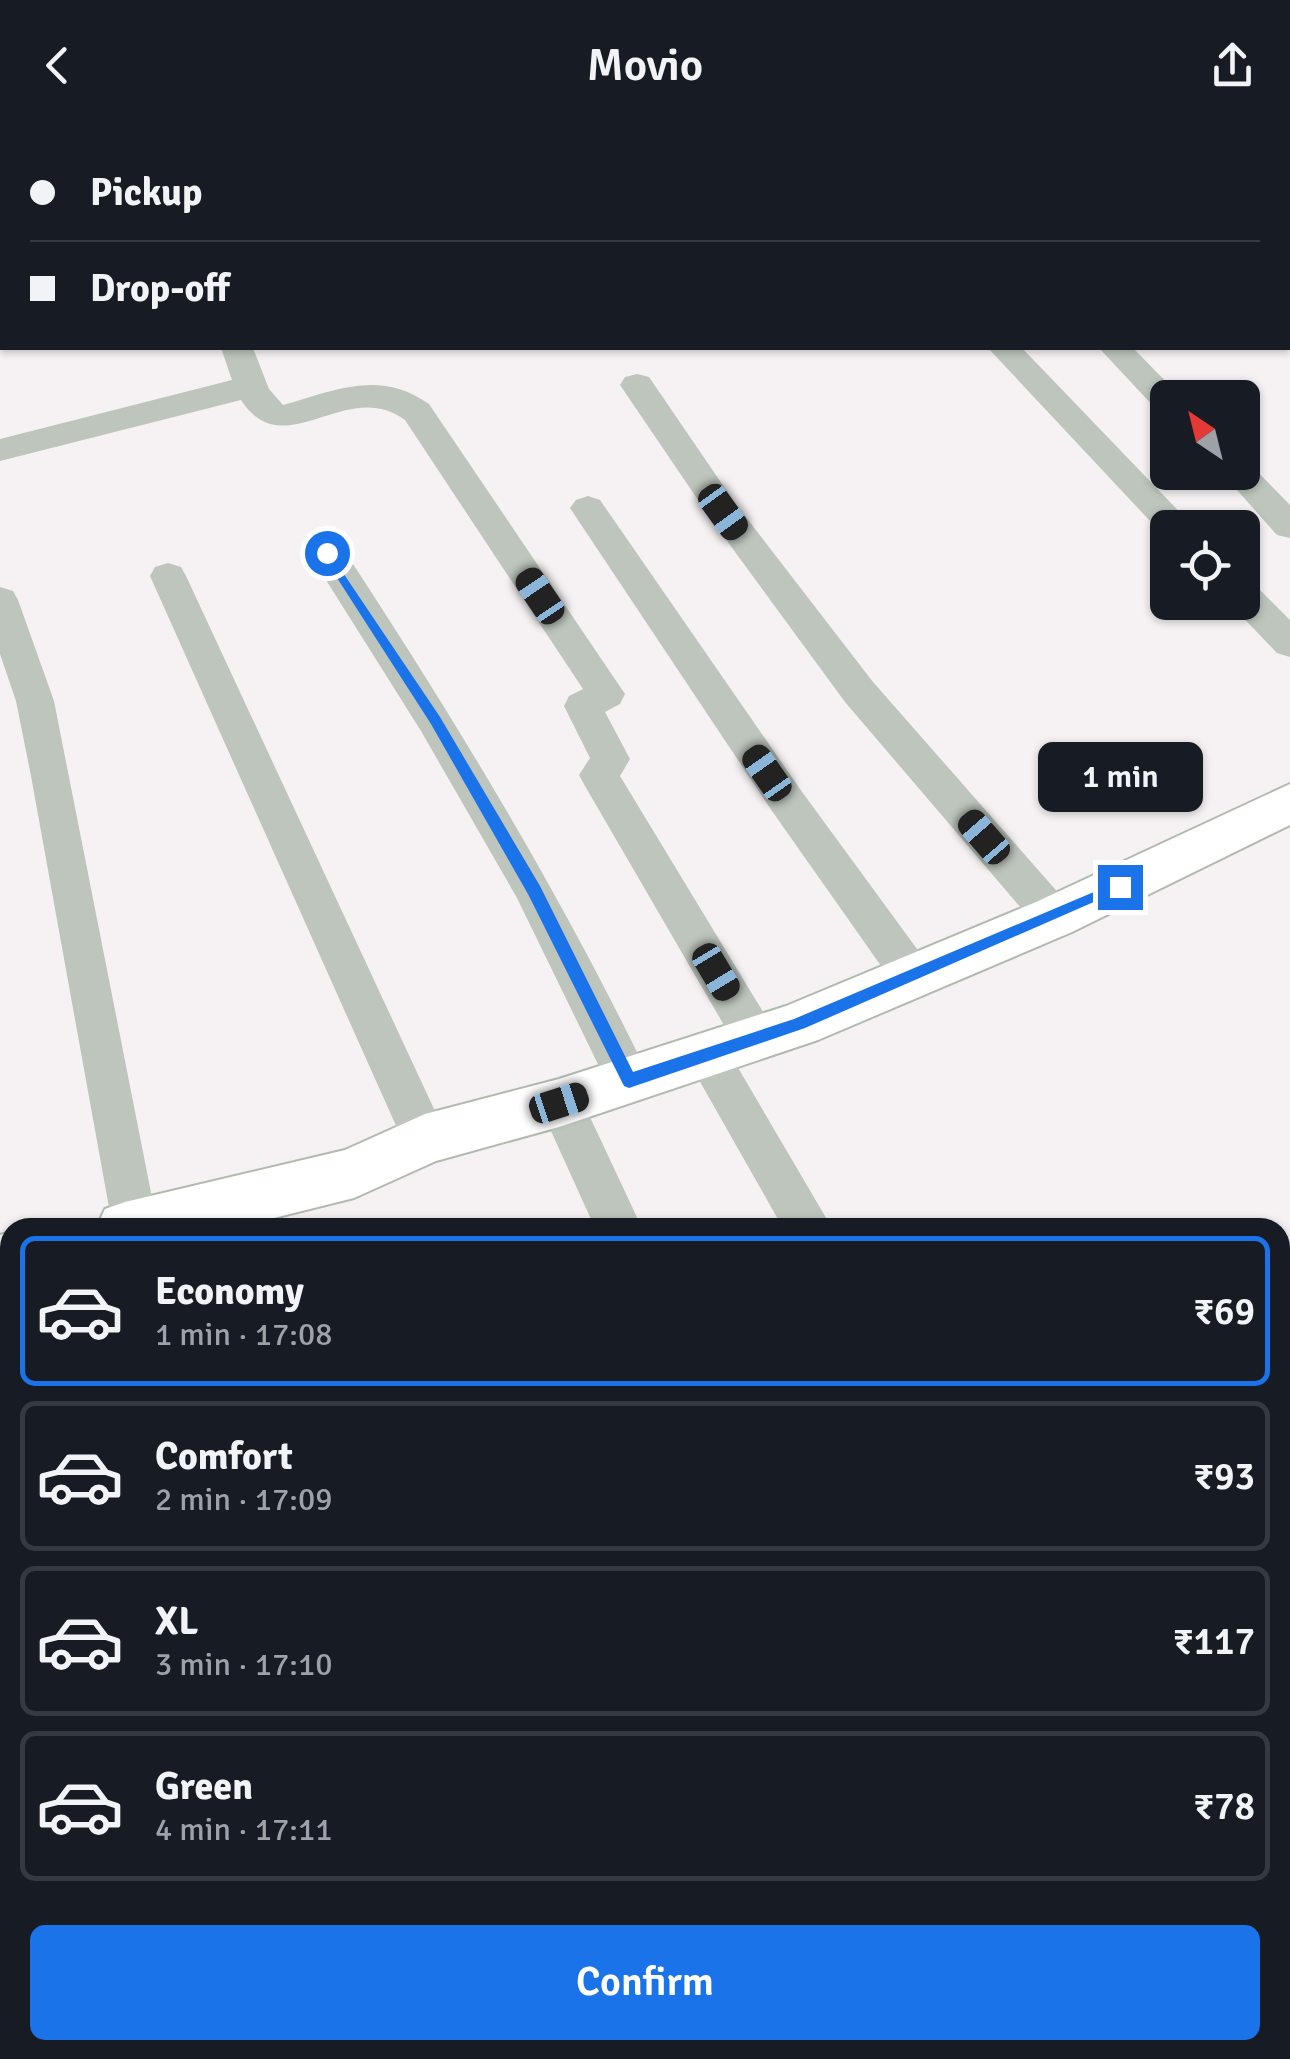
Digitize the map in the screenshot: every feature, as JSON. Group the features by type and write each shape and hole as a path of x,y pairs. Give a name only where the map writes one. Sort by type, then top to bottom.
{"main road":[{"path":"165,1218 354,1173 425,1140 629,1081 755,1038 1054,918 1290,803"},
{"path":"354,1173 424,1176 574,1131 814,1050 1072,940 1290,836"}],"street":[{"path":"237,350 261,406 282,417 371,392 390,392 417,412 606,694 582,706 610,758 599,775 755,1038"},
{"path":"1006,350 1161,510"},
{"path":"1117,350 1150,383"},
{"path":"0,450 252,386"},
{"path":"636,386 723,512 859,692 1054,918"},
{"path":"1255,490 1290,526"},
{"path":"588,508 786,800 913,977"},
{"path":"327,553 436,721 534,890 629,1081"},
{"path":"168,576 254,760 314,907 425,1140"},
{"path":"0,600 43,738 130,1218"},
{"path":"1260,612 1290,643"},
{"path":"721,1080 803,1218"},
{"path":"574,1131 614,1218"}],"route":[{"path":"327,553 436,721 534,890 629,1081 799,1024 1120,887"}]}
